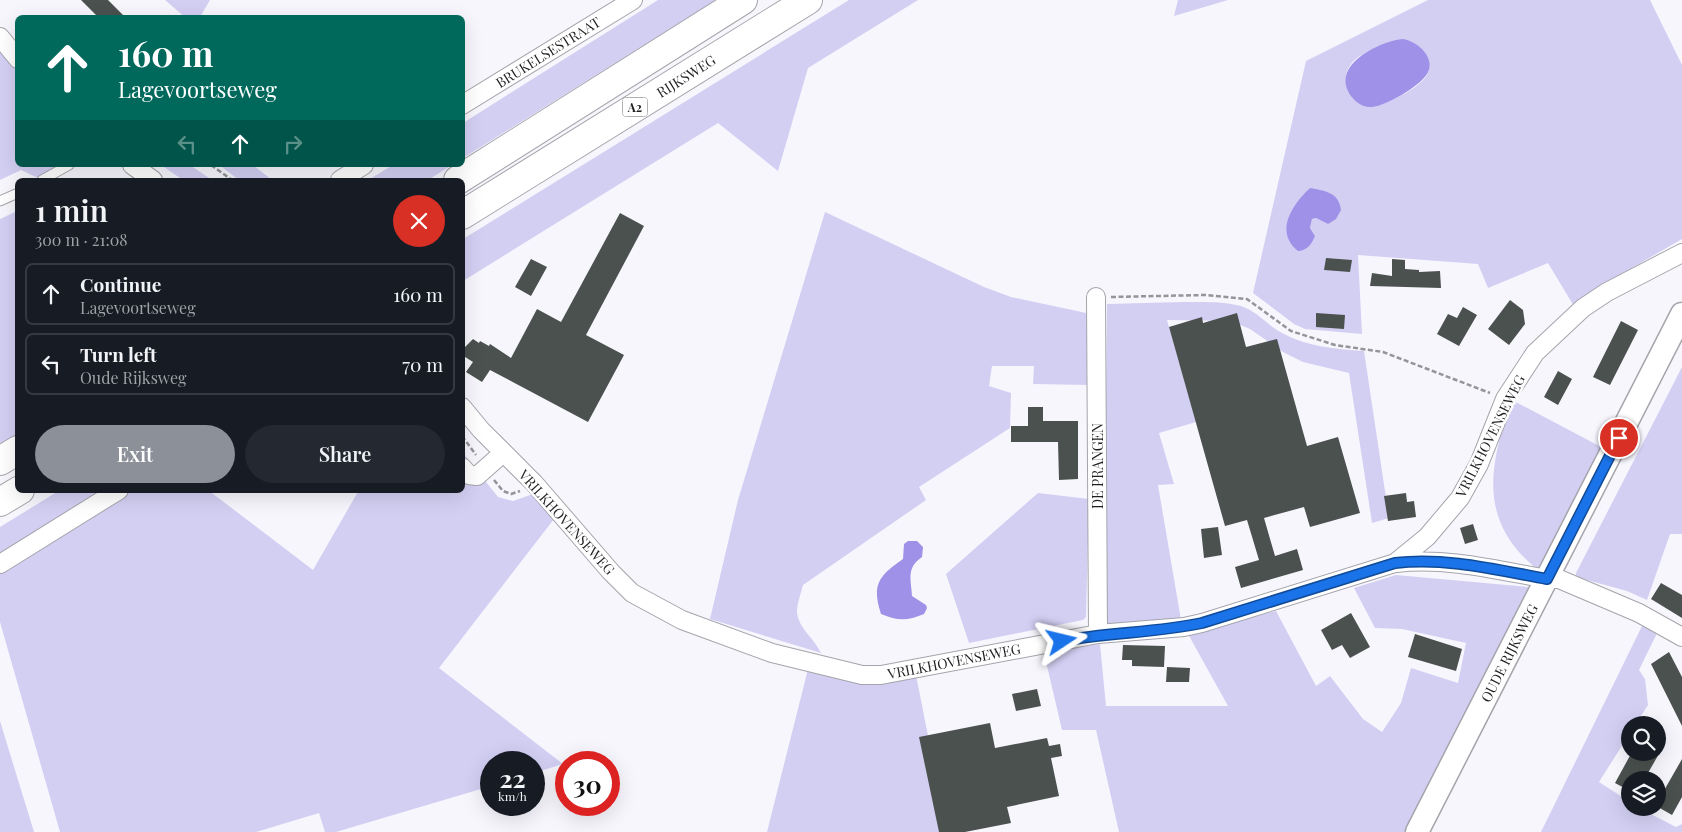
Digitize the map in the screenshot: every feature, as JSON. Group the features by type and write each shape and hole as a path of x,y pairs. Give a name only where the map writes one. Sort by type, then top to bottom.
{"highway":[{"name":"A2","path":"461,178 743,0"},
{"name":"RIJKSWEG","path":"465,213 808,0"},
{"path":"0,461 15,452"},
{"path":"0,502 15,493"}],"street":[{"name":"BRUKELSESTRAAT","path":"465,103 633,0"},
{"path":"0,37 15,55"},
{"path":"135,167 150,178"},
{"path":"343,178 361,167"},
{"name":"VRILKHOVENSEWEG","path":"465,410 534,483 611,572 632,593 682,620 772,653 862,675 881,675 1098,634 1184,627 1395,563 1427,536 1460,498 1479,464 1505,399 1535,353 1583,308 1607,292 1682,253"},
{"name":"DE PRANGEN","path":"1096,297 1098,634"},
{"name":"OUDE RIJKSWEG","path":"1417,832 1682,314"},
{"path":"465,470 469,475 477,476 504,453"},
{"path":"0,564 114,493"},
{"path":"1395,563 1421,560 1445,562 1547,579 1559,579 1639,613 1682,637"}],"lane":[{"path":"46,178 65,167"},
{"path":"0,201 15,194"}],"path":[{"path":"215,167 229,178"},
{"path":"1096,297 1205,295 1247,299 1291,331 1335,344 1383,352 1505,399"}],"shaded area":[{"path":"165,0 210,0 201,15 182,15"},
{"path":"658,0 716,0 465,157 465,122"},
{"path":"849,0 918,0 808,68 778,171 718,123 465,280 465,238"},
{"path":"1178,0 1228,0 1174,16"},
{"path":"1428,0 1650,0 1682,65 1682,239 1623,273 1575,308 1548,263 1488,288 1478,264 1358,255 1362,334 1305,329 1294,324 1253,293 1306,61","holes":["1399,40 1412,43 1423,50 1429,62 1427,75 1412,89 1384,103 1370,106 1355,100 1350,94 1346,79 1351,64 1366,52","1310,188 1328,224 1316,218 1312,219 1310,228 1315,236 1314,239 1307,248 1298,251"]},
{"path":"1403,39 1414,43 1424,51 1429,62 1427,74 1410,89 1386,103 1368,107 1358,103 1348,91 1345,81 1353,63 1372,49"},
{"path":"0,49 15,68 15,167 57,167 38,178 21,170 0,180"},
{"path":"164,167 193,167 209,178 180,178"},
{"path":"222,167 256,167 269,178 236,178"},
{"path":"390,167 449,167 431,178 371,178"},
{"path":"1310,188 1330,193 1337,199 1341,210 1336,219 1328,224 1316,218 1312,219 1310,228 1315,236 1314,239 1307,248 1298,251 1291,244 1287,236 1288,219 1297,202"},
{"path":"15,212 15,437 0,447 0,219"},
{"path":"825,212 984,287 1011,297 1091,314 1090,385 1033,384 1034,366 992,366 989,386 1011,393 1010,428 919,487 926,500 803,585 797,612 798,618 821,653 710,619 738,500"},
{"path":"1183,302 1234,304 1247,308 1292,338 1332,348 1364,351 1389,518 1372,523 1349,373 1303,362 1283,352 1250,329 1231,321 1167,320 1196,422 1159,433 1174,484 1158,485 1181,620 1104,628 1107,304"},
{"path":"1682,367 1682,534 1670,534 1647,600 1627,591 1576,577 1576,573"},
{"path":"1512,400 1605,449 1542,573 1521,554 1507,535 1498,515 1494,494 1497,449"},
{"path":"465,456 498,497 513,501 533,494 554,519 439,668 555,758 555,766 545,770 545,751 480,751 480,789 336,832 325,832 319,813 256,832 60,832 0,622 0,572 129,493 212,493 313,570 357,493 465,493"},
{"path":"55,493 100,493 0,554 0,527"},
{"path":"1038,493 1089,499 1086,617 1083,620 969,643 946,574"},
{"path":"908,541 917,541 923,547 922,557 914,565 911,574 912,596 926,605 927,608 924,614 918,616 907,619 892,618 881,614 878,604 878,588 880,581 888,570 903,559 904,544"},
{"path":"1396,575 1528,587 1532,593 1411,832 1119,832 1096,730 1062,730 1044,653 1100,644 1106,706 1228,706 1188,634 1276,611 1316,686 1330,676 1363,719 1382,732 1401,703 1411,668 1458,683 1466,643 1402,629 1375,628 1354,588"},
{"path":"1644,622 1659,629 1639,670 1645,679 1648,705 1641,716 1621,716 1621,747 1599,782 1621,796 1621,816 1655,816 1676,827 1682,824 1682,832 1541,832"},
{"path":"808,669 854,683 870,683 916,675 947,832 767,832"},
{"path":"0,721 34,832 0,832"}],"building":[{"path":"81,0 108,0 123,15 96,15"},
{"path":"620,213 644,226 586,335 624,355 588,422 490,370 482,382 466,372 473,362 465,357 465,347 473,339 489,346 490,344 511,358 537,309 561,322"},
{"path":"1326,258 1352,260 1350,272 1324,270"},
{"path":"531,259 547,267 531,296 515,287"},
{"path":"1392,259 1405,260 1405,269 1419,270 1419,272 1440,271 1441,288 1370,286 1372,273 1392,276"},
{"path":"1510,300 1523,310 1525,324 1509,345 1488,329"},
{"path":"1463,307 1477,315 1459,346 1437,334 1448,314 1457,318"},
{"path":"1237,313 1246,347 1277,339 1307,446 1338,437 1360,513 1310,527 1304,507 1264,518 1275,556 1297,549 1303,570 1241,588 1235,567 1259,560 1247,520 1225,526 1169,327 1202,317 1203,323"},
{"path":"1316,313 1345,315 1344,329 1316,327"},
{"path":"1621,321 1638,330 1610,385 1593,377"},
{"path":"1558,371 1572,379 1558,405 1544,397"},
{"path":"1028,407 1043,407 1043,421 1078,421 1078,479 1059,480 1058,442 1011,442 1011,426 1028,426"},
{"path":"1406,493 1407,502 1414,501 1416,517 1388,521 1384,496"},
{"path":"1473,524 1478,540 1465,544 1460,528"},
{"path":"1218,527 1222,555 1204,558 1201,529"},
{"path":"1661,583 1682,595 1682,618 1651,599"},
{"path":"1351,613 1370,647 1350,658 1342,645 1332,650 1321,630"},
{"path":"1415,634 1462,649 1456,671 1408,657"},
{"path":"1123,645 1165,646 1164,667 1132,666 1132,660 1122,660"},
{"path":"1669,652 1682,677 1682,726 1651,664"},
{"path":"1167,667 1190,668 1189,682 1166,682"},
{"path":"1037,689 1041,706 1016,711 1012,694"},
{"path":"990,723 995,748 1047,738 1049,746 1060,744 1062,756 1051,758 1059,796 1007,807 1011,823 965,832 939,832 919,737"},
{"path":"1682,759 1682,797 1672,815 1666,812 1666,787"},
{"path":"1627,761 1655,761 1649,771 1622,771"},
{"path":"1621,772 1621,786 1615,783"}],"route":[{"path":"1062,641 1098,634 1184,627 1202,623 1395,563 1421,560 1445,562 1547,579 1619,438"}]}
